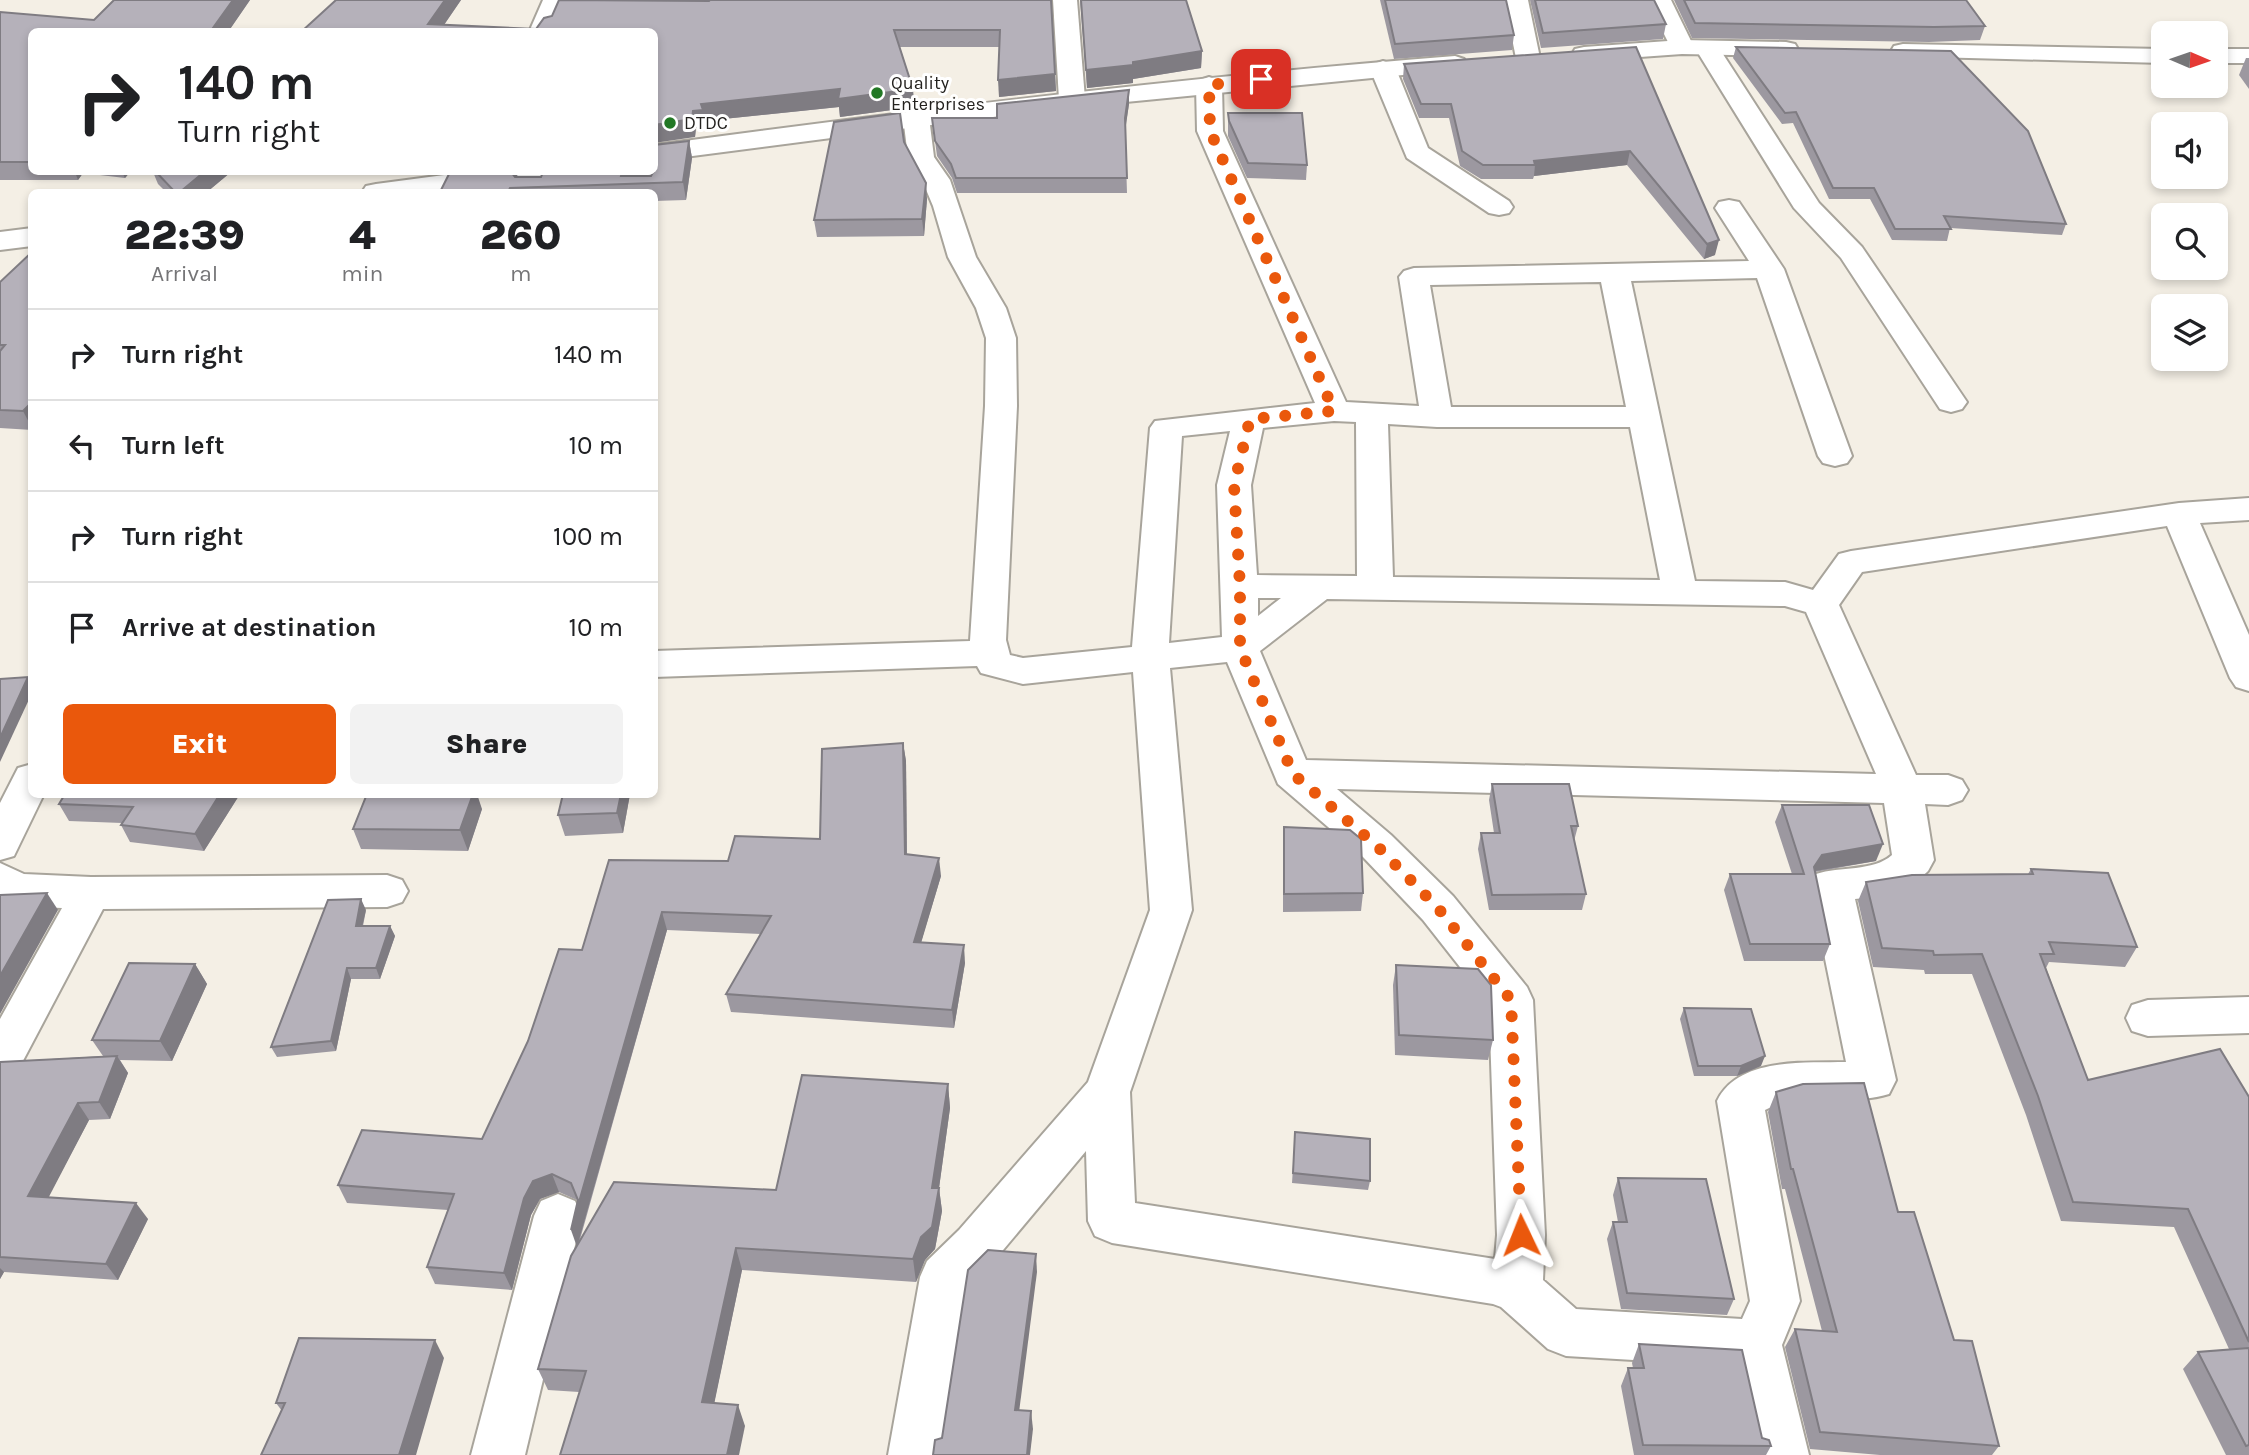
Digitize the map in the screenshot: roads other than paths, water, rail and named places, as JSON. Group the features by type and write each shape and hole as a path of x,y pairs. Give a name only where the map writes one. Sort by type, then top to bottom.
{"street":[{"path":"543,28 555,0"},
{"path":"1065,0 1072,99"},
{"path":"1516,0 1528,58"},
{"path":"1659,0 1808,208 1852,253 1951,402"},
{"path":"1502,60 1695,47 1805,50"},
{"path":"1874,51 2151,56"},
{"path":"2228,56 2249,56"},
{"path":"658,152 916,117 1072,99 1475,62"},
{"path":"1383,69 1416,152 1499,207"},
{"path":"1209,85 1210,131 1334,411"},
{"path":"916,117 921,157 936,180 947,206 962,257 991,308 1001,338 1001,405 988,640 994,664 1023,671 1240,648 1318,588"},
{"path":"398,189 502,175"},
{"path":"1729,208 1769,269 1835,456"},
{"path":"0,241 28,238"},
{"path":"1437,417 1414,277 1769,269"},
{"path":"1614,272 1679,593"},
{"path":"915,1455 944,1277 976,1245 1107,1093 1171,910 1150,657 1166,428 1334,411 1437,417 1643,416"},
{"path":"1372,413 1375,588"},
{"path":"1250,419 1234,485 1240,586 1240,648 1293,774 1377,846 1438,908 1511,1000 1521,1235 1518,1290"},
{"path":"1821,604 1851,562 2179,514 2249,509"},
{"path":"2179,514 2249,678"},
{"path":"1240,586 1785,594 1821,604"},
{"path":"1782,1455 1756,1345 1775,1301 1740,1101 1774,1083 1873,1080 1831,885 1893,880 1913,860 1902,787 1821,604"},
{"path":"658,664 990,653"},
{"path":"1293,774 1948,790"},
{"path":"0,845 28,786"},
{"path":"0,878 15,890 91,893 387,891"},
{"path":"0,1061 91,893"},
{"path":"2148,1018 2249,1015"},
{"path":"1107,1093 1112,1221 1493,1281 1518,1290 1566,1332 1724,1340 1756,1345"},
{"path":"498,1455 558,1216"}],"place":[{"name":"Quality Enterprises","path":"877,93"},
{"name":"DTDC","path":"670,123"}]}
